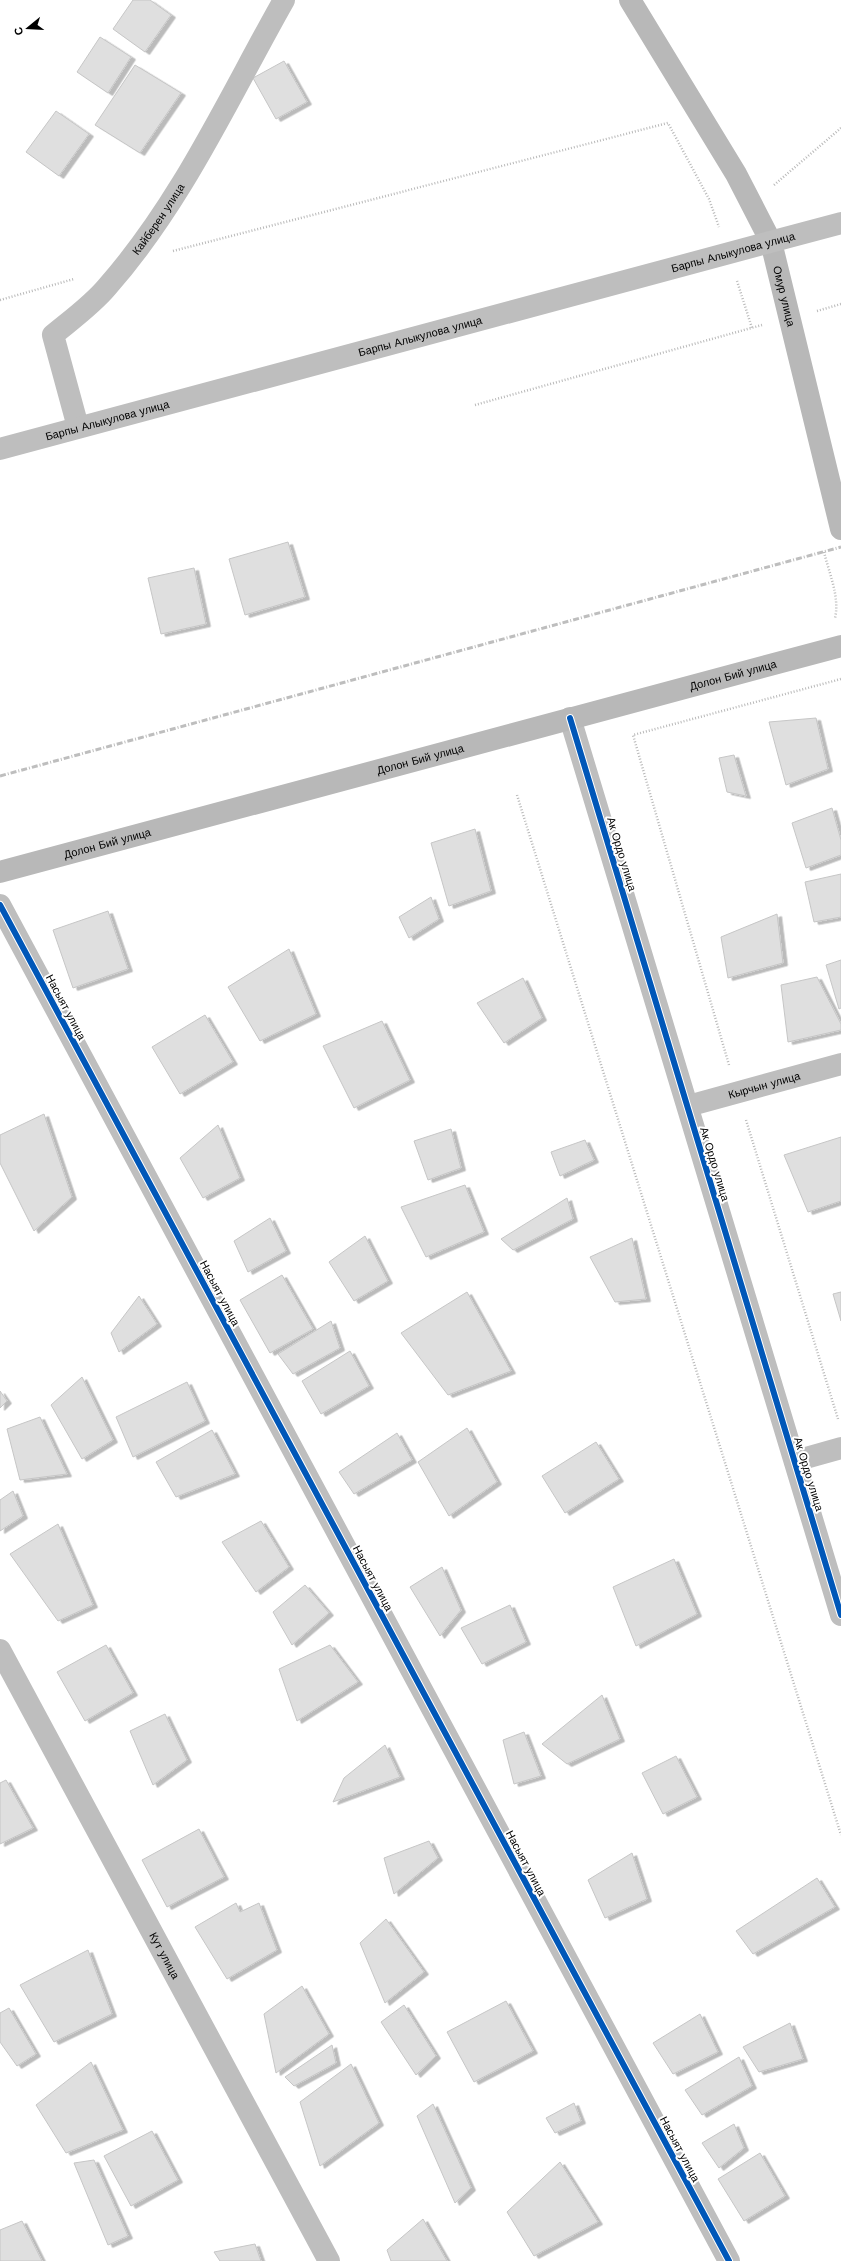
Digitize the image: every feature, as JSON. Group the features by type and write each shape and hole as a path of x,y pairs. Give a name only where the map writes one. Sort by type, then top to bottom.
{"street":[{"name":"Кайберен улица","path":"78,427 53,335 107,288 154,226 218,122 284,0"},
{"name":"Омур улица","path":"630,0 745,191 771,242 841,529"},
{"name":"Барпы Алыкулова улица","path":"0,449 841,223"},
{"name":"Долон Бий улица","path":"0,872 841,646"},
{"name":"Ак Ордо улица","path":"570,718 841,1615"},
{"name":"Насыят улица","path":"0,905 729,2261"},
{"name":"Кырчын улица","path":"688,1106 841,1064"},
{"path":"795,1461 841,1448"},
{"name":"Кут улица","path":"0,1650 329,2261"}],"path":[{"path":"171,252 668,123 709,199 729,253 752,328"},
{"path":"709,199 776,184 841,128"},
{"path":"0,300 81,276"},
{"path":"475,405 841,304"},
{"path":"822,546 836,597 837,609 834,620"},
{"path":"633,736 841,679"},
{"path":"517,795 841,1835"}],"building":[{"path":"133,0 150,0 171,15 145,52 113,29"},
{"path":"100,37 131,57 108,93 77,72"},
{"path":"284,61 307,102 276,119 253,78"},
{"path":"135,65 181,93 140,153 95,125"},
{"path":"56,111 89,134 59,176 26,152"},
{"path":"288,542 305,597 245,615 229,559"},
{"path":"194,568 206,624 161,634 148,578"},
{"path":"816,718 828,769 786,785 769,722"},
{"path":"734,755 746,796 727,792 719,758"},
{"path":"832,808 841,840 841,855 806,868 792,823"},
{"path":"475,829 491,891 449,906 431,843"},
{"path":"841,874 841,917 814,922 805,882"},
{"path":"431,897 439,919 409,938 399,917"},
{"path":"108,911 128,969 73,988 53,930"},
{"path":"777,914 783,963 728,978 721,937"},
{"path":"289,949 316,1014 260,1041 228,987"},
{"path":"841,960 841,1008 839,1009 826,965"},
{"path":"817,977 841,1024 841,1030 788,1042 781,985"},
{"path":"523,978 542,1018 504,1043 477,1003"},
{"path":"205,1015 233,1062 180,1094 152,1047"},
{"path":"382,1021 410,1080 354,1108 323,1046"},
{"path":"44,1114 72,1197 34,1231 0,1163 0,1135"},
{"path":"218,1125 240,1178 203,1198 180,1158"},
{"path":"451,1129 461,1168 428,1180 414,1141"},
{"path":"841,1137 841,1201 808,1212 784,1155"},
{"path":"585,1140 594,1160 560,1176 551,1152"},
{"path":"465,1185 484,1232 426,1257 401,1207"},
{"path":"567,1198 573,1219 513,1250 501,1239"},
{"path":"270,1218 286,1251 248,1272 234,1241"},
{"path":"365,1236 388,1281 354,1301 329,1262"},
{"path":"632,1238 646,1299 615,1302 590,1257"},
{"path":"282,1275 313,1329 270,1353 240,1300"},
{"path":"467,1292 511,1371 448,1395 401,1333"},
{"path":"841,1292 841,1321 833,1294"},
{"path":"139,1296 157,1324 119,1352 111,1333"},
{"path":"331,1321 340,1348 293,1374 278,1354"},
{"path":"350,1351 369,1386 321,1414 302,1381"},
{"path":"82,1377 113,1440 82,1459 51,1405"},
{"path":"187,1382 205,1421 133,1457 116,1417"},
{"path":"0,1391 7,1401 0,1408"},
{"path":"40,1417 67,1474 20,1480 7,1429"},
{"path":"467,1428 497,1482 449,1516 418,1462"},
{"path":"212,1430 235,1474 176,1497 156,1462"},
{"path":"397,1433 412,1460 354,1494 339,1472"},
{"path":"596,1442 619,1479 565,1513 542,1476"},
{"path":"13,1491 23,1516 0,1531 0,1500"},
{"path":"261,1521 289,1567 256,1592 222,1542"},
{"path":"58,1524 93,1605 58,1621 10,1554"},
{"path":"674,1559 697,1614 636,1646 613,1587"},
{"path":"442,1567 461,1610 440,1636 410,1587"},
{"path":"305,1585 329,1613 292,1645 273,1612"},
{"path":"510,1605 526,1642 482,1664 461,1628"},
{"path":"106,1645 133,1693 85,1721 57,1672"},
{"path":"330,1645 358,1682 297,1721 279,1669"},
{"path":"602,1695 620,1739 567,1764 542,1744"},
{"path":"165,1714 187,1760 153,1785 130,1731"},
{"path":"524,1732 541,1776 514,1784 503,1740"},
{"path":"385,1745 400,1777 333,1802 344,1778"},
{"path":"676,1756 697,1797 663,1814 642,1773"},
{"path":"6,1780 33,1828 0,1844 0,1783"},
{"path":"199,1829 224,1877 167,1907 142,1860"},
{"path":"429,1841 438,1858 394,1894 384,1858"},
{"path":"632,1853 647,1899 605,1918 588,1880"},
{"path":"817,1878 835,1907 753,1954 736,1931"},
{"path":"236,1903 240,1912 259,1903 277,1950 227,1979 195,1927"},
{"path":"386,1919 424,1972 385,2003 360,1943"},
{"path":"88,1950 112,2014 54,2042 20,1985"},
{"path":"302,1986 329,2034 276,2073 264,2014"},
{"path":"506,2001 533,2051 474,2082 447,2032"},
{"path":"404,2005 436,2056 416,2075 381,2022"},
{"path":"9,2008 36,2054 17,2066 0,2042 0,2013"},
{"path":"700,2014 718,2052 673,2074 653,2043"},
{"path":"790,2023 803,2059 759,2072 743,2047"},
{"path":"332,2045 336,2063 294,2086 285,2077"},
{"path":"739,2057 752,2086 702,2115 685,2090"},
{"path":"91,2062 123,2130 66,2153 36,2105"},
{"path":"351,2064 379,2123 320,2166 300,2102"},
{"path":"574,2103 581,2121 555,2133 546,2118"},
{"path":"433,2104 471,2188 455,2203 417,2116"},
{"path":"734,2124 744,2148 719,2168 702,2143"},
{"path":"152,2131 178,2180 131,2206 104,2156"},
{"path":"760,2153 785,2196 744,2221 718,2179"},
{"path":"94,2160 128,2236 108,2245 74,2163"},
{"path":"560,2162 598,2222 534,2256 507,2212"},
{"path":"423,2219 447,2261 391,2261 387,2250"},
{"path":"22,2221 42,2261 0,2261 0,2230"},
{"path":"255,2244 261,2261 220,2261 214,2252"}],"railway":[{"path":"0,776 841,547"}],"cycle path":[{"path":"570,718 841,1615"},
{"path":"0,905 729,2261"}]}
